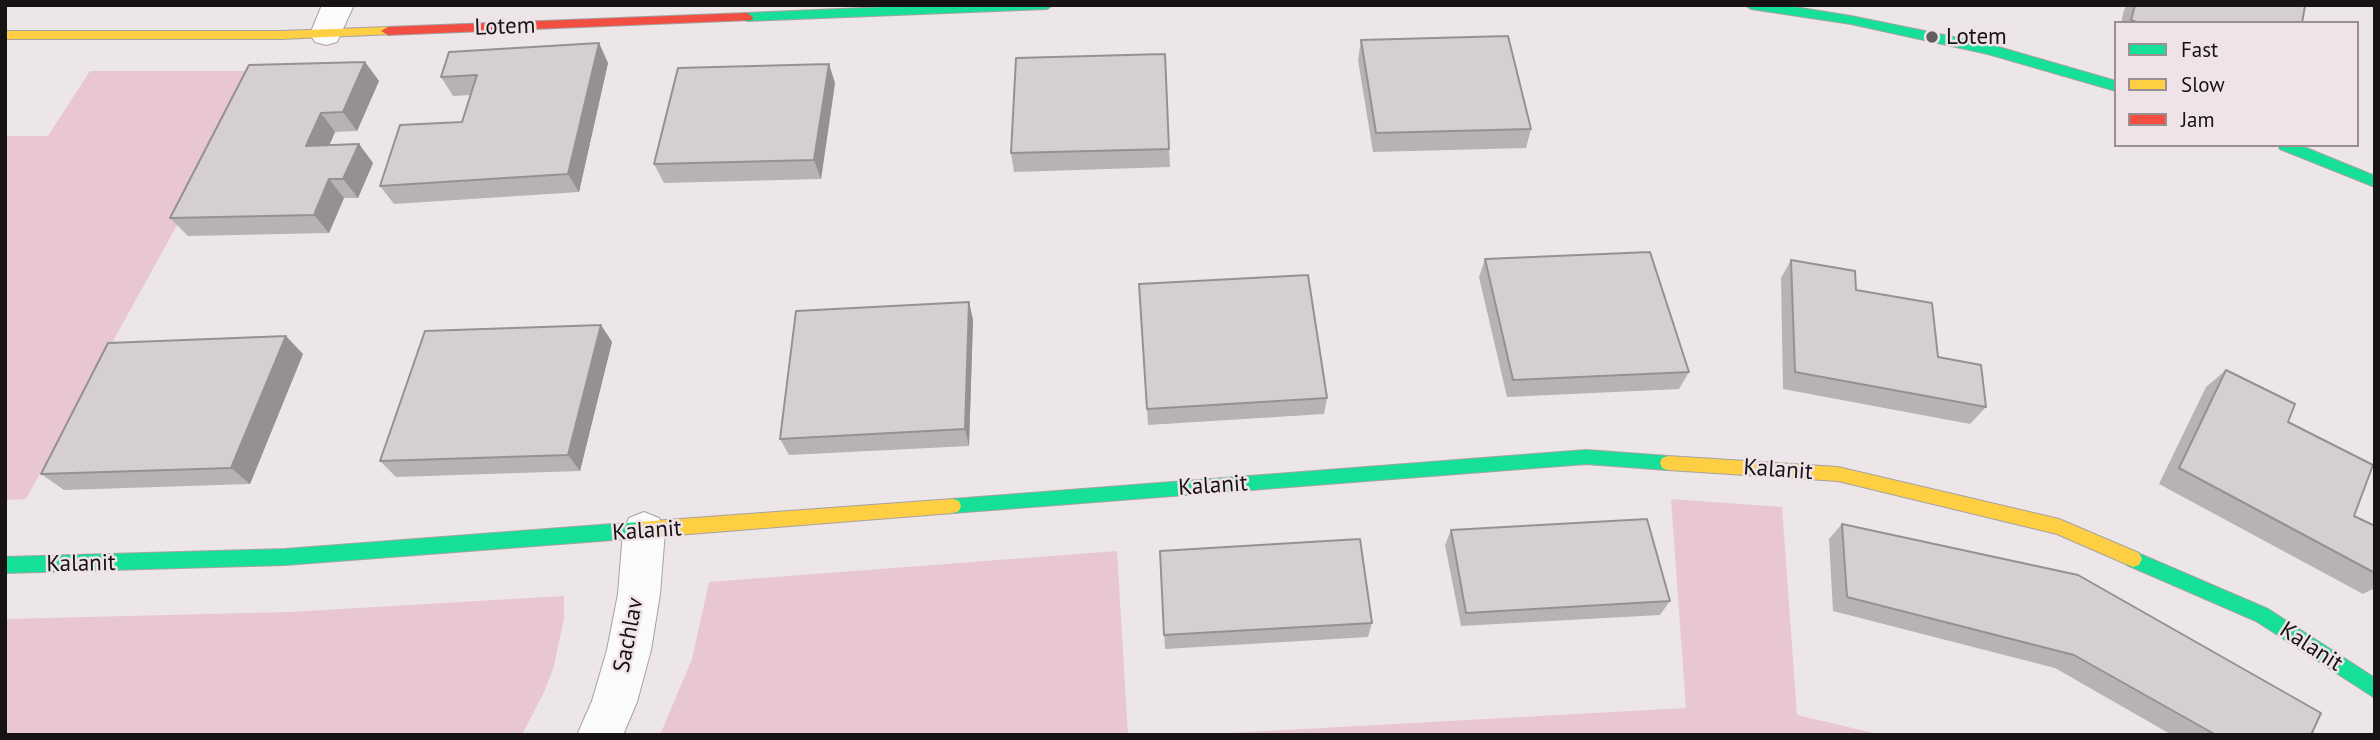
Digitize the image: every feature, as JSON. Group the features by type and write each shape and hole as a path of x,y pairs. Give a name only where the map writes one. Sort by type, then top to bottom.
{"street":[{"name":"Lotem","path":"5,35 186,37 332,19 1047,5"},
{"path":"1751,5 1851,20 1976,47 2114,85"},
{"path":"2289,147 2375,182"},
{"name":"Kalanit","path":"5,565 285,557 1586,457 1838,474 2059,527 2262,615 2375,689"},
{"name":"Sachlav","path":"600,735 614,702 629,650 639,594 644,531"}],"shaded area":[{"path":"90,71 262,71 26,499 5,500 5,136 48,136"},
{"path":"1671,499 1782,507 1797,715 1882,735 1193,735 1686,708"},
{"path":"1117,551 1128,735 660,735 692,659 709,582"},
{"path":"564,596 564,618 554,666 522,735 5,735 5,619 289,612"}],"building":[{"path":"2135,5 2305,6 2302,21 2131,20"},
{"path":"1508,36 1531,129 1376,133 1361,40"},
{"path":"599,43 568,174 380,186 400,125 462,122 477,75 441,77 449,52"},
{"path":"1165,54 1169,149 1011,153 1016,58"},
{"path":"365,62 343,112 321,113 306,146 359,144 343,179 329,179 314,215 170,218 249,65"},
{"path":"829,64 814,160 654,164 678,68"},
{"path":"1650,252 1689,372 1513,380 1485,259"},
{"path":"1791,260 1855,271 1856,290 1932,303 1938,357 1981,365 1986,407 1795,372"},
{"path":"1308,275 1327,398 1147,409 1139,284"},
{"path":"969,302 965,429 780,439 796,311"},
{"path":"601,325 568,455 380,461 425,331"},
{"path":"286,336 231,468 41,474 108,343"},
{"path":"2226,370 2295,404 2288,422 2373,465 2354,516 2375,526 2375,573 2179,468"},
{"path":"1647,519 1670,601 1466,613 1451,530"},
{"path":"1842,524 2078,575 2321,713 2311,735 2216,735 2074,655 1847,597"},
{"path":"1360,539 1372,623 1164,635 1160,551"}],"traffic: fast":[{"path":"747,17 1047,5"},
{"path":"1751,5 1851,20 1988,49 2114,85"},
{"path":"2290,147 2375,182"},
{"path":"953,506 1586,457 1668,463"},
{"path":"5,565 285,557 639,530"},
{"path":"2133,559 2262,615 2375,689"}],"traffic: slow":[{"path":"5,35 281,35 388,31"},
{"path":"1668,463 1838,474 2059,527 2133,559"},
{"path":"639,530 953,506"}],"traffic: jam":[{"path":"388,31 747,17"}],"place":[{"name":"Lotem","path":"1932,37"}]}
